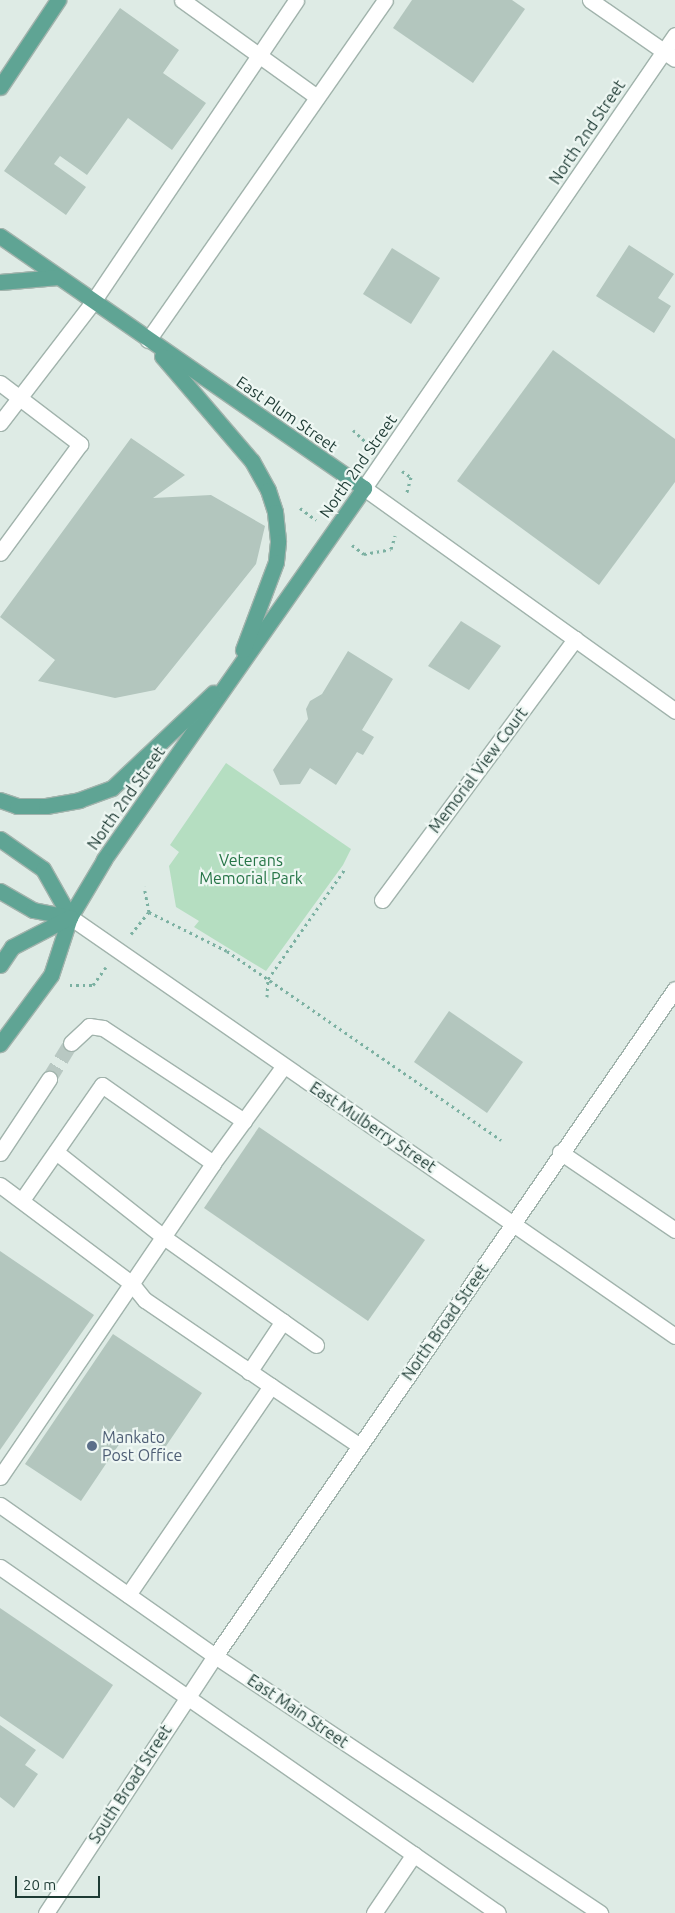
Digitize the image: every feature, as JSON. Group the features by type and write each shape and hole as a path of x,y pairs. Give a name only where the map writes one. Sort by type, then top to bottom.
{"main road":[{"path":"0,87 58,0"},
{"name":"East Plum Street","path":"0,236 92,303 364,488"},
{"path":"0,282 58,277"},
{"path":"0,800 17,806 46,806 79,800 112,788 235,672 276,562 278,542 275,512 268,490 252,461 148,340"},
{"name":"North 2nd Street","path":"0,1044 51,975 70,917 104,860 364,488"},
{"path":"0,839 43,869 70,917"},
{"path":"0,891 33,910 70,917"},
{"path":"0,965 12,947 70,917"}],"street":[{"path":"182,0 317,98"},
{"path":"0,423 92,303 296,0"},
{"path":"148,340 385,0"},
{"path":"590,0 669,55"},
{"name":"North 2nd Street","path":"364,488 669,55 675,34"},
{"path":"0,383 80,444 0,553"},
{"name":"East Plum Street","path":"364,488 675,711"},
{"name":"Memorial View Court","path":"382,900 575,639"},
{"name":"East Mulberry Street","path":"70,917 283,1067 514,1222 675,1336"},
{"name":"North Broad Street","path":"215,1656 514,1222 560,1152 675,989"},
{"path":"71,1043 89,1026 104,1028 244,1121"},
{"path":"0,1477 131,1283 165,1238 213,1163 283,1067"},
{"path":"0,1153 49,1079"},
{"path":"22,1200 102,1085 213,1163"},
{"path":"56,1152 165,1238 316,1346"},
{"path":"560,1152 675,1230"},
{"path":"0,1185 131,1283 145,1300 360,1446"},
{"path":"250,1372 283,1321"},
{"path":"128,1595 271,1386"},
{"name":"East Main Street","path":"0,1505 215,1656 600,1913"},
{"path":"0,1567 498,1913"},
{"name":"South Broad Street","path":"46,1913 215,1656"},
{"path":"374,1913 414,1854"}],"path":[{"path":"267,997 268,979 345,869"},
{"path":"149,912 227,951 501,1140"}],"green space":[{"name":"Veterans Memorial Park","path":"226,763 351,849 343,865 266,971 194,927 199,921 176,907 169,866 179,852 170,845"}],"building":[{"path":"412,0 512,0 525,9 473,83 393,28"},
{"path":"120,8 179,50 163,73 206,103 172,150 128,118 87,175 60,156 54,164 86,187 66,215 4,171"},
{"path":"629,245 674,274 658,298 671,306 654,333 596,296"},
{"path":"392,248 440,278 411,324 363,294"},
{"path":"553,350 675,439 675,482 599,585 457,481"},
{"path":"131,438 185,475 153,498 211,495 265,526 256,564 155,690 115,698 38,681 55,660 0,617"},
{"path":"461,621 501,646 469,690 428,666"},
{"path":"348,651 393,679 362,730 374,737 363,755 357,752 336,785 310,768 300,784 280,785 273,770 308,719 306,709 310,701 322,694"},
{"path":"449,1011 523,1062 487,1113 414,1062"},
{"path":"259,1127 425,1240 368,1321 204,1208"},
{"path":"0,1251 94,1315 0,1450"},
{"path":"113,1334 202,1393 164,1449 142,1434 135,1445 124,1437 81,1501 25,1464"},
{"path":"0,1608 113,1685 63,1759 0,1716"},
{"path":"0,1725 36,1750 25,1765 38,1774 14,1808 0,1797"}],"tunnel":[{"path":"49,1079 71,1043"}],"place":[{"name":"Mankato Post Office","path":"92,1446"}]}
